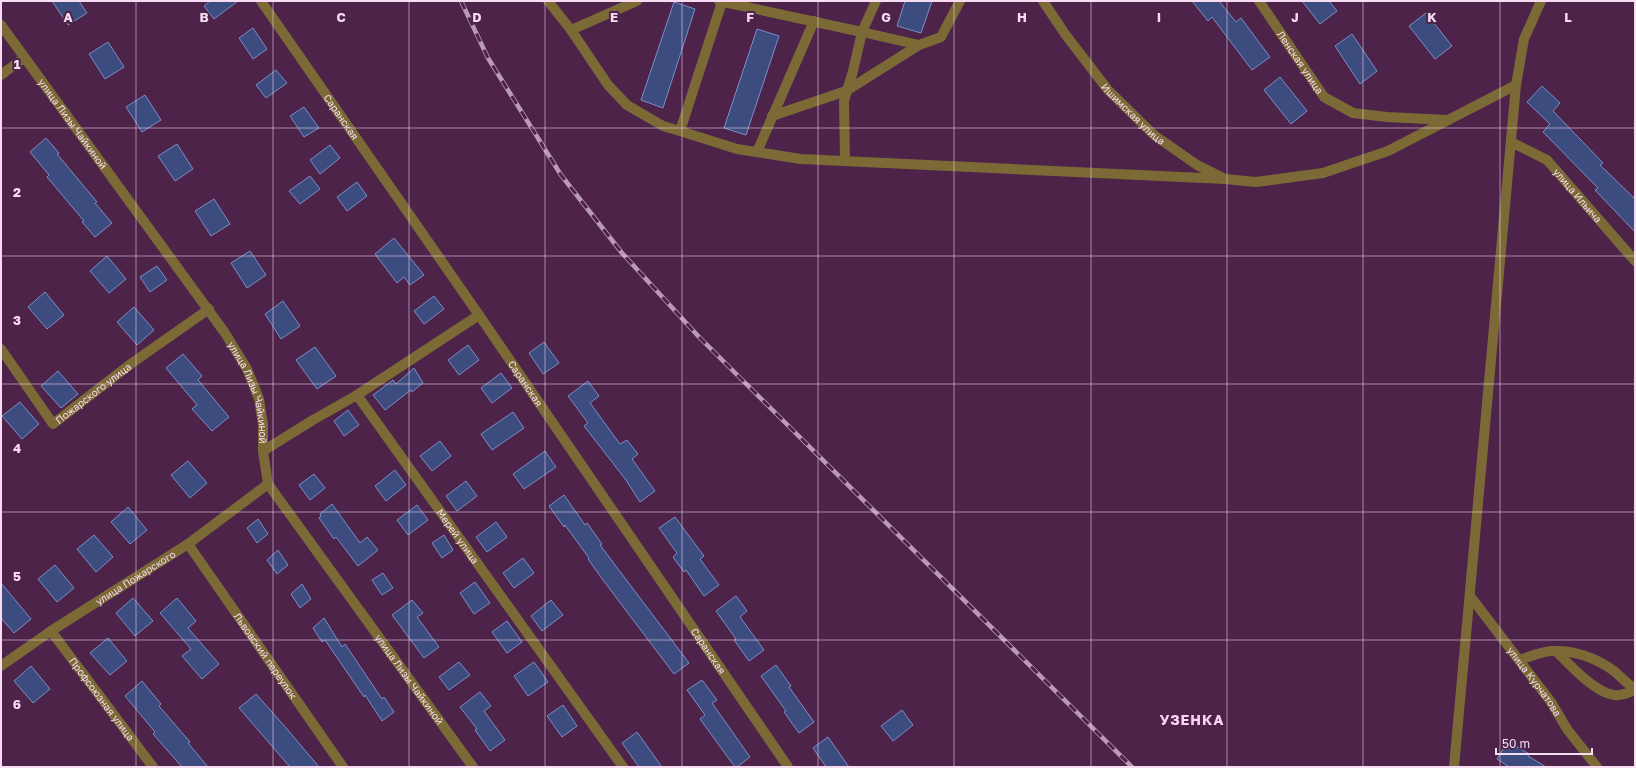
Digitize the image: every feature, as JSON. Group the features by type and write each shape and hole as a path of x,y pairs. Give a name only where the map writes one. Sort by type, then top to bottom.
{"street":[{"name":"Саранская","path":"261,1 479,315 788,767"},
{"path":"548,1 571,30 608,85 627,105 663,126 737,149 802,159 1225,179"},
{"path":"571,30 637,1"},
{"path":"680,131 720,1 919,45"},
{"path":"845,161 844,101 862,32 876,1"},
{"path":"772,116 846,91 919,45 940,37 960,1"},
{"name":"Ишимская улица","path":"1043,1 1065,34 1108,90 1154,135 1197,165 1225,179 1256,182 1330,170 1388,151 1516,85"},
{"name":"Ленская улица","path":"1259,1 1324,97 1354,113 1387,117 1447,120"},
{"path":"1454,767 1516,85 1524,39 1541,1"},
{"path":"757,152 814,21"},
{"name":"улица Лизы Чайкиной","path":"1,26 225,333 247,368 259,399 263,425 263,451 268,484 473,767"},
{"path":"1,75 24,58"},
{"name":"улица Ильича","path":"1511,142 1547,160 1635,261"},
{"name":"Пожарского улица","path":"1,349 53,424 132,363 208,310"},
{"path":"263,451 357,395 479,315"},
{"name":"Мерей улица","path":"357,395 623,767"},
{"name":"улица Пожарского","path":"1,666 51,631 188,544 268,484"},
{"name":"Львовский переулок","path":"188,544 343,767"},
{"name":"улица Курчатова","path":"1470,596 1551,702 1567,729 1597,767"},
{"name":"Профсоюзная улица","path":"51,631 153,767"},
{"path":"1518,660 1550,651 1569,652 1593,658 1615,672 1635,690"},
{"path":"1556,651 1585,678 1601,690 1614,695 1623,695 1635,690"}],"building":[{"path":"52,1 79,1 87,13 68,25"},
{"path":"210,1 238,1 214,19 204,6"},
{"path":"905,1 932,1 921,33 897,26"},
{"path":"1192,1 1219,1 1236,22 1241,18 1270,57 1252,70 1212,17 1208,21"},
{"path":"1302,1 1329,1 1337,11 1320,24"},
{"path":"674,2 695,9 663,108 641,100"},
{"path":"1426,13 1452,46 1435,59 1409,26"},
{"path":"253,28 267,49 253,59 239,38"},
{"path":"757,29 779,36 746,135 724,128"},
{"path":"1352,34 1377,71 1360,84 1335,46"},
{"path":"108,42 124,67 105,79 89,54"},
{"path":"276,70 287,83 266,98 256,85"},
{"path":"1280,77 1307,111 1291,124 1264,90"},
{"path":"1542,86 1560,103 1553,111 1603,163 1600,165 1635,199 1635,232 1595,190 1598,188 1543,132 1550,124 1527,102"},
{"path":"145,95 161,120 142,132 126,107"},
{"path":"304,107 319,128 304,137 290,116"},
{"path":"46,138 112,223 95,237 82,222 84,221 47,177 49,175 30,152"},
{"path":"177,144 193,169 175,181 158,156"},
{"path":"330,145 340,158 320,174 310,160"},
{"path":"310,176 320,189 300,204 289,191"},
{"path":"357,182 367,196 347,211 337,197"},
{"path":"214,199 230,224 211,236 195,211"},
{"path":"394,238 424,275 410,285 404,277 397,283 375,254"},
{"path":"250,251 266,275 247,288 231,263"},
{"path":"107,256 126,279 109,293 90,271"},
{"path":"157,266 167,280 150,292 140,277"},
{"path":"45,292 64,315 47,329 28,307"},
{"path":"434,296 444,309 424,324 414,311"},
{"path":"283,301 300,326 281,339 265,314"},
{"path":"134,307 154,330 137,345 117,322"},
{"path":"544,342 559,363 543,374 529,353"},
{"path":"468,345 479,360 459,375 448,360"},
{"path":"315,347 336,376 317,389 296,360"},
{"path":"183,354 202,376 198,380 229,417 212,431 192,409 197,405 166,368"},
{"path":"414,368 423,383 412,392 411,390 385,410 373,395 393,380 396,384"},
{"path":"58,371 78,394 61,408 41,386"},
{"path":"501,373 512,388 492,403 481,388"},
{"path":"588,381 599,396 590,403 620,444 627,440 638,454 632,459 655,491 640,502 626,480 584,426 588,423 568,396"},
{"path":"20,402 39,424 22,439 2,416"},
{"path":"348,410 359,425 344,436 334,421"},
{"path":"513,412 524,428 492,450 481,434"},
{"path":"440,441 451,456 432,471 420,456"},
{"path":"545,451 556,467 524,489 513,474"},
{"path":"188,461 207,483 190,498 171,475"},
{"path":"395,470 406,485 386,501 375,486"},
{"path":"314,474 325,488 310,500 299,485"},
{"path":"466,481 477,496 457,511 446,496"},
{"path":"564,495 585,525 587,523 602,544 600,545 689,663 674,674 603,580 565,525 564,527 549,506"},
{"path":"332,504 360,543 367,537 378,550 358,566 336,537 334,539 319,518 321,516 320,514"},
{"path":"417,505 428,520 408,535 397,520"},
{"path":"128,507 147,530 130,544 111,522"},
{"path":"675,517 704,556 700,559 719,585 704,596 686,570 684,572 673,557 677,553 659,528"},
{"path":"258,519 268,534 257,543 247,528"},
{"path":"496,522 507,537 487,552 476,537"},
{"path":"94,535 113,557 96,572 77,549"},
{"path":"444,535 453,550 442,558 432,543"},
{"path":"278,550 288,565 277,574 267,560"},
{"path":"523,558 534,573 514,588 503,573"},
{"path":"55,565 74,588 57,602 38,579"},
{"path":"383,573 393,588 382,595 372,580"},
{"path":"475,582 490,603 474,614 460,593"},
{"path":"1,583 31,619 14,633 1,618"},
{"path":"302,584 311,599 300,608 291,594"},
{"path":"736,596 747,611 740,617 764,650 749,661 734,640 736,639 716,611"},
{"path":"133,598 153,621 135,636 116,613"},
{"path":"177,598 196,621 188,628 219,664 202,679 182,656 191,649 160,613"},
{"path":"412,600 423,613 417,617 439,647 424,658 392,615"},
{"path":"551,600 563,615 542,631 531,616"},
{"path":"324,618 342,647 345,644 382,699 384,697 394,712 382,721 325,640 322,642 313,628"},
{"path":"507,621 522,642 507,653 492,632"},
{"path":"108,638 127,661 110,675 90,653"},
{"path":"459,662 470,675 449,690 439,677"},
{"path":"534,662 548,682 528,696 514,676"},
{"path":"776,665 791,686 789,687 814,722 799,733 784,712 786,711 761,676"},
{"path":"31,666 50,689 33,703 14,681"},
{"path":"702,680 717,700 712,703 750,757 737,767 735,767 700,719 705,715 687,690"},
{"path":"142,681 161,704 159,706 190,742 188,743 208,767 182,767 153,734 155,732 125,696"},
{"path":"480,692 491,706 484,711 505,740 490,751 475,730 477,729 460,707"},
{"path":"256,694 319,767 290,767 239,708"},
{"path":"563,705 577,726 562,737 547,716"},
{"path":"902,710 913,725 893,741 881,726"},
{"path":"637,732 662,767 639,767 622,743"},
{"path":"828,737 849,767 826,767 813,748"},
{"path":"1508,741 1546,767 1509,767 1497,759"}],"railway":[{"path":"461,1 488,58 561,175 622,253 699,337 1132,767"}],"district":[{"name":"УЗЕНКА","path":"1192,720"}]}
